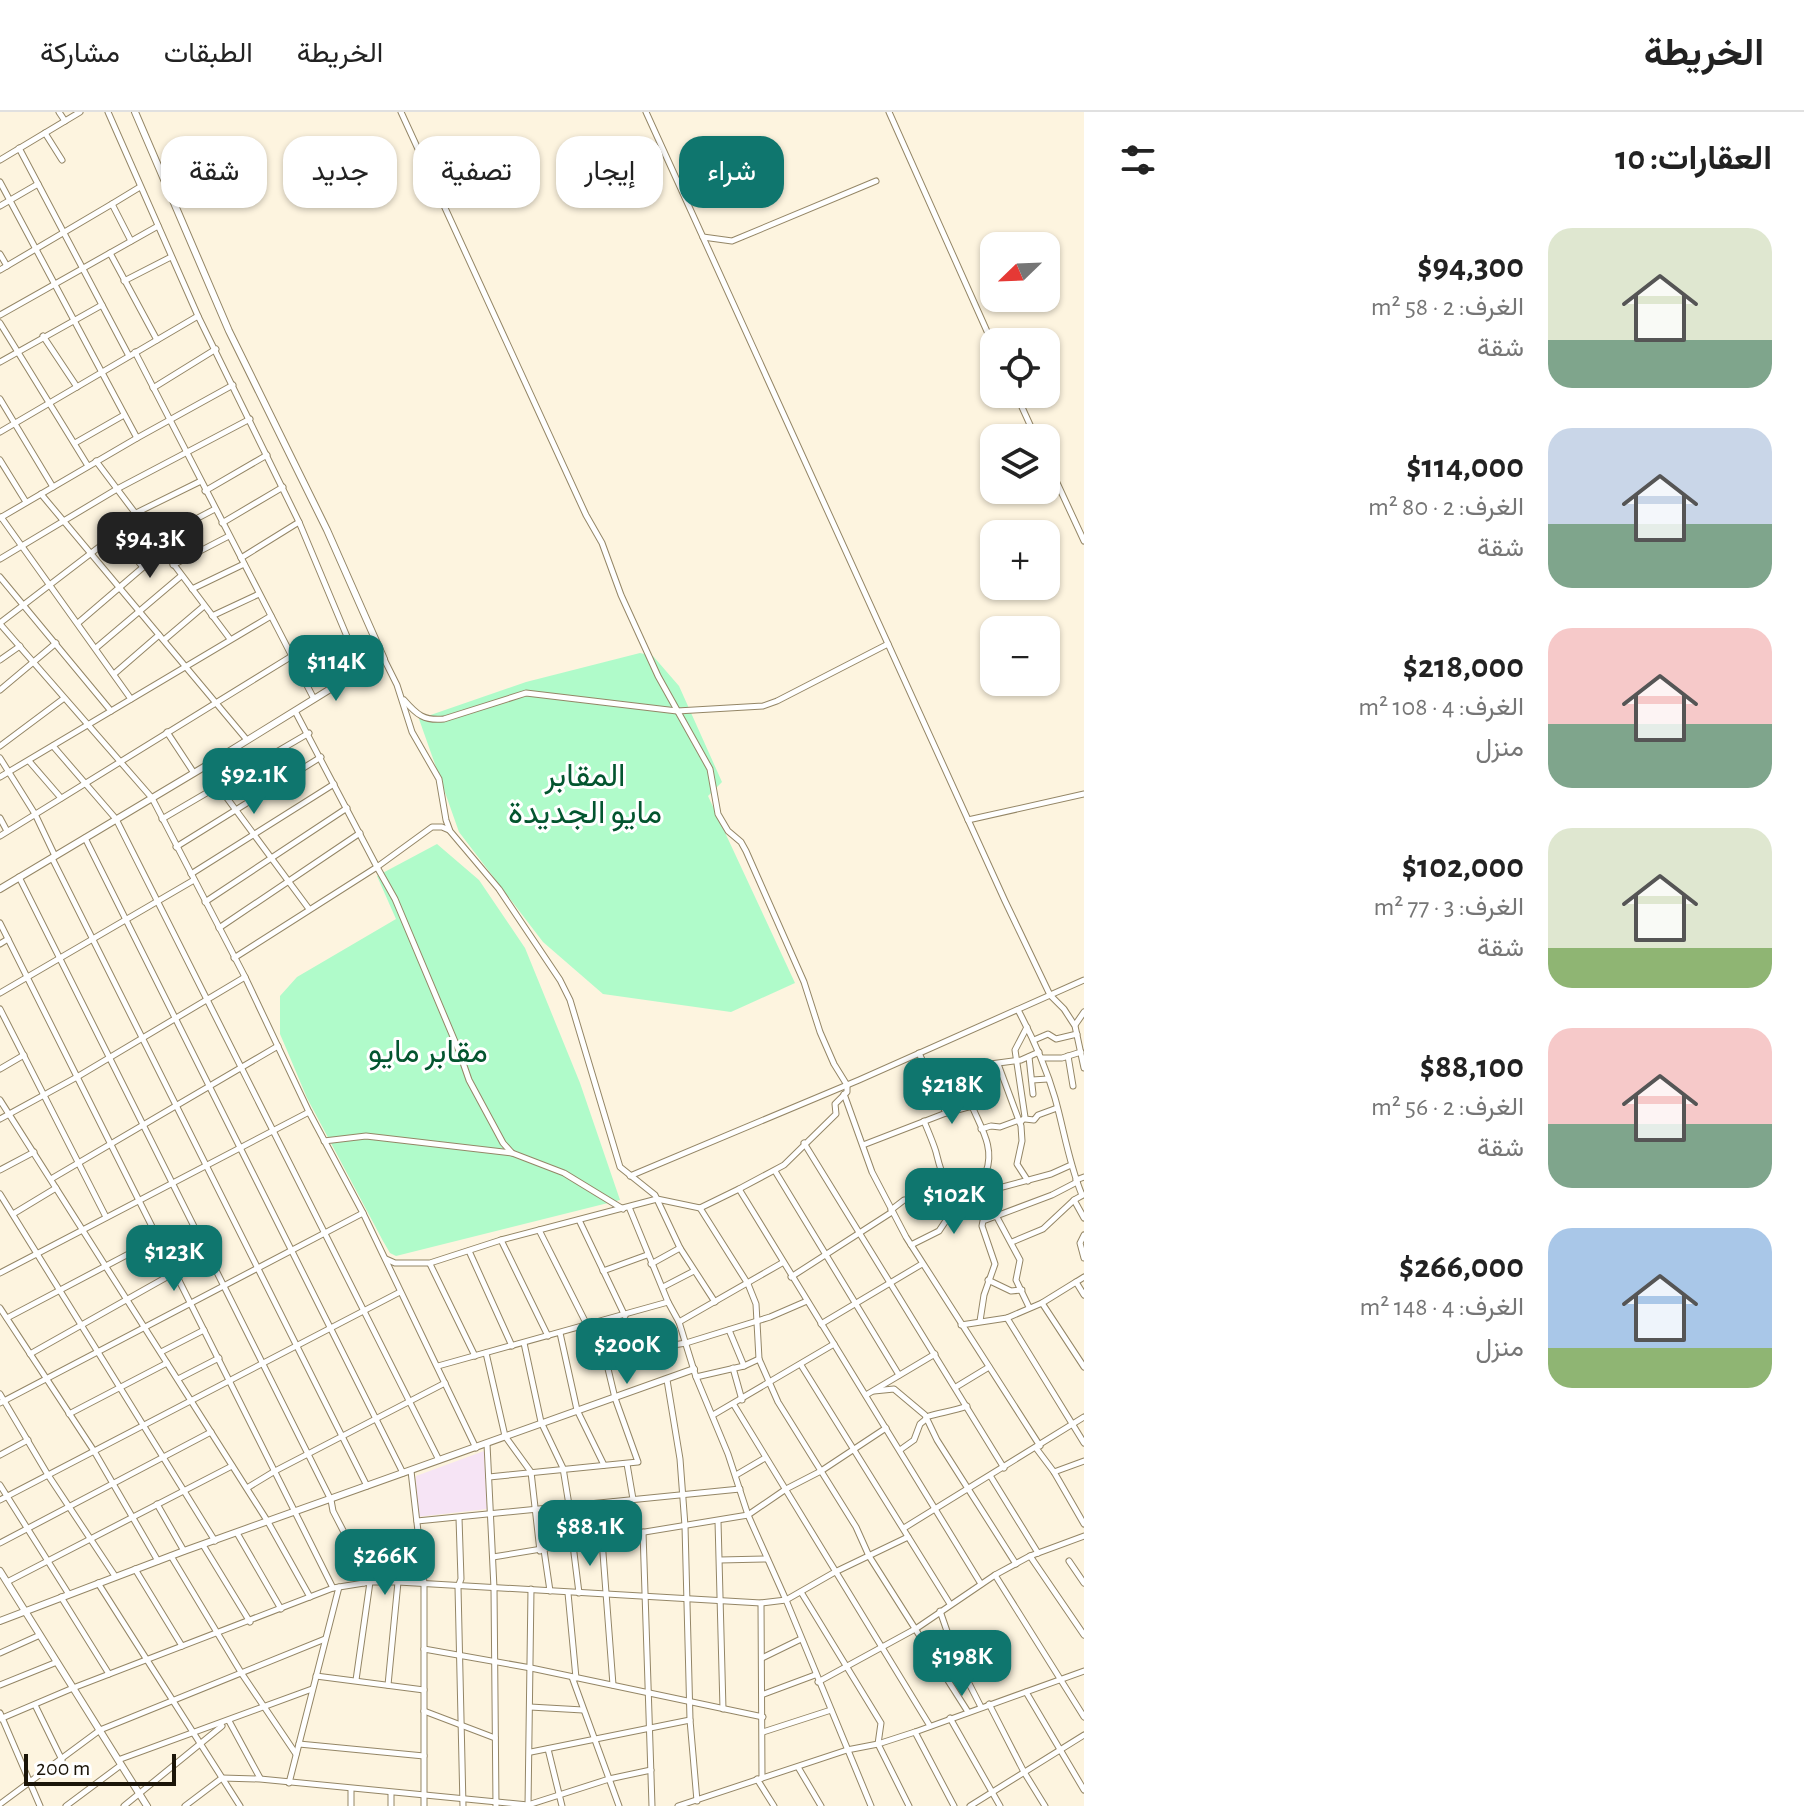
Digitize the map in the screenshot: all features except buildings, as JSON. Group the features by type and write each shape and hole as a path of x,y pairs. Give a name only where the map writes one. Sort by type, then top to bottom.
{"street":[{"path":"59,112 65,121"},
{"path":"0,160 80,112"},
{"path":"108,112 198,316 299,522 361,670"},
{"path":"135,112 229,331 327,530 401,696 412,732 433,764 450,831 499,889 560,980 573,1009 618,1162 629,1176 657,1199 680,1248 715,1302"},
{"path":"386,1259 395,1263 430,1263 501,1240 657,1199 700,1208 775,1171 836,1114 835,1104 847,1092 847,1085 820,1032 804,982 746,851 718,814 710,769 677,711 626,606 602,543 586,515 401,112"},
{"path":"646,112 1050,995 1075,1026 1084,1068"},
{"path":"889,112 986,328"},
{"path":"45,133 62,160"},
{"path":"19,148 102,305 153,388 314,699"},
{"path":"703,237 732,241 876,181"},
{"path":"0,182 137,438"},
{"path":"0,206 38,184"},
{"path":"0,270 140,187"},
{"path":"112,204 131,241"},
{"path":"0,315 158,226"},
{"path":"110,253 157,340"},
{"path":"0,254 7,266"},
{"path":"124,281 171,257"},
{"path":"0,362 102,305"},
{"path":"0,432 198,316"},
{"path":"0,323 88,466"},
{"path":"43,336 77,387"},
{"path":"153,388 216,349"},
{"path":"131,699 1,518 233,385"},
{"path":"0,399 53,487"},
{"path":"75,443 124,415"},
{"path":"0,559 117,489 187,455 250,419"},
{"path":"205,491 267,455"},
{"path":"0,460 26,502"},
{"path":"96,461 230,639"},
{"path":"201,481 136,516 0,624 152,798 386,1259 476,1448"},
{"path":"222,523 283,487"},
{"path":"1060,489 1084,541"},
{"path":"41,494 247,740"},
{"path":"154,541 215,509"},
{"path":"192,589 242,561 299,522"},
{"path":"115,535 143,567"},
{"path":"173,565 229,536"},
{"path":"78,623 162,551"},
{"path":"96,648 181,576"},
{"path":"0,577 111,711"},
{"path":"212,616 259,594"},
{"path":"114,674 204,606"},
{"path":"0,777 271,616"},
{"path":"0,690 35,664 56,643"},
{"path":"401,696 419,716 431,720 444,719 526,693 677,711 763,706 888,644"},
{"path":"0,660 20,646"},
{"path":"0,836 292,656"},
{"path":"0,889 384,659"},
{"path":"0,746 63,699"},
{"path":"295,711 395,899 469,1080 495,1130 512,1153"},
{"path":"167,732 194,773"},
{"path":"162,819 309,733"},
{"path":"53,746 116,819 439,1460"},
{"path":"176,847 321,757"},
{"path":"0,758 35,814 205,1165 367,1486"},
{"path":"29,761 61,798"},
{"path":"204,767 309,909"},
{"path":"0,993 159,900 253,834 334,784"},
{"path":"968,820 1084,794"},
{"path":"205,902 347,808"},
{"path":"0,818 8,831"},
{"path":"234,958 377,867 432,827 450,831"},
{"path":"219,928 360,833"},
{"path":"85,838 376,1420 407,1472 417,1521 424,1583 424,1806"},
{"path":"19,877 264,1362 367,1582 356,1680"},
{"path":"0,923 113,1144 174,1273 336,1587 289,1783"},
{"path":"0,944 8,939"},
{"path":"0,1119 245,977"},
{"path":"629,1176 847,1085 1084,980"},
{"path":"0,1009 106,1217"},
{"path":"1012,1242 1043,1229 1083,1195 1071,1165 1040,1055 1018,1010"},
{"path":"1075,1026 1084,1012"},
{"path":"1027,1027 1016,1045 1015,1059 1022,1141 1017,1164 1028,1181"},
{"path":"1034,1040 1048,1034 1056,1039 1077,1034"},
{"path":"51,1179 278,1046"},
{"path":"919,1053 946,1113"},
{"path":"0,1069 24,1055"},
{"path":"931,1080 968,1067 1015,1059 1040,1055 1082,1055"},
{"path":"1068,1056 1073,1086"},
{"path":"1029,1057 1033,1094"},
{"path":"998,1064 1021,1121"},
{"path":"1032,1080 1048,1079"},
{"path":"844,1094 872,1172 892,1211 1084,1524"},
{"path":"0,1100 247,1488 310,1597"},
{"path":"863,1145 971,1106 989,1143 986,1172"},
{"path":"981,1129 1034,1120 1038,1115 1057,1108"},
{"path":"0,1273 309,1112"},
{"path":"924,1121 935,1148 940,1173 950,1188 971,1196"},
{"path":"324,1141 366,1136 512,1153 564,1173 626,1208 679,1322 748,1515 871,1806"},
{"path":"804,1143 1004,1468"},
{"path":"0,1170 34,1152"},
{"path":"911,1245 939,1231 971,1196 1028,1181 1071,1165"},
{"path":"775,1171 899,1375"},
{"path":"980,1321 988,1280 995,1264 982,1224 1052,1195 1084,1177"},
{"path":"0,1216 56,1188"},
{"path":"791,1277 904,1200 928,1198 950,1188"},
{"path":"739,1189 981,1584"},
{"path":"984,1193 1021,1263 1016,1280 1029,1307"},
{"path":"0,1194 215,1541"},
{"path":"1074,1200 1084,1218"},
{"path":"700,1208 748,1284 756,1304 759,1359 778,1402 856,1527 869,1556 968,1712"},
{"path":"2,1402 363,1213"},
{"path":"579,1219 625,1316"},
{"path":"539,1230 587,1325"},
{"path":"1084,1235 1080,1243 1084,1258"},
{"path":"7,1318 157,1239"},
{"path":"501,1240 548,1336"},
{"path":"651,1264 680,1248"},
{"path":"469,1251 512,1346"},
{"path":"603,1271 647,1255"},
{"path":"430,1263 475,1356"},
{"path":"679,1322 783,1263"},
{"path":"821,1324 922,1264"},
{"path":"662,1287 694,1271"},
{"path":"30,1354 80,1323 174,1273"},
{"path":"961,1325 1007,1318 1042,1303 1084,1277"},
{"path":"988,1280 1011,1291 1022,1290"},
{"path":"1076,1282 1084,1295"},
{"path":"0,1500 400,1292"},
{"path":"605,1356 686,1343 770,1317 807,1301"},
{"path":"437,1367 668,1302"},
{"path":"1042,1303 1084,1367"},
{"path":"0,1308 94,1451 158,1561"},
{"path":"1007,1318 1084,1443"},
{"path":"489,1477 563,1468 637,1464 639,1460 615,1398 597,1323"},
{"path":"161,1352 204,1330"},
{"path":"729,1330 744,1366"},
{"path":"560,1333 577,1410 604,1465"},
{"path":"524,1343 541,1422 563,1468 569,1505"},
{"path":"713,1415 834,1344"},
{"path":"486,1353 505,1436 531,1472 550,1591"},
{"path":"866,1395 935,1354"},
{"path":"178,1379 219,1358"},
{"path":"0,1621 68,1593 541,1422 667,1380 744,1366 759,1359"},
{"path":"69,1414 167,1363"},
{"path":"801,1365 950,1604"},
{"path":"956,1387 989,1367"},
{"path":"733,1368 742,1400"},
{"path":"667,1380 680,1459 685,1526 689,1702 697,1801"},
{"path":"247,1488 445,1383"},
{"path":"874,1391 894,1389 926,1418 1016,1564"},
{"path":"0,1394 48,1475 115,1576"},
{"path":"734,1405 930,1726"},
{"path":"900,1450 914,1440 926,1418 940,1411 948,1414 967,1406"},
{"path":"904,1528 1084,1417"},
{"path":"493,1557 748,1515 886,1428"},
{"path":"0,1543 211,1432"},
{"path":"0,1455 28,1440"},
{"path":"487,1444 494,1588 496,1805"},
{"path":"736,1475 765,1458"},
{"path":"1054,1472 1084,1461"},
{"path":"627,1464 633,1499"},
{"path":"147,1806 2,1576 47,1560 232,1466"},
{"path":"991,1477 1038,1553"},
{"path":"0,1485 68,1593"},
{"path":"417,1521 740,1489"},
{"path":"613,1502 621,1538"},
{"path":"157,1504 184,1551"},
{"path":"459,1518 463,1803"},
{"path":"718,1521 723,1709"},
{"path":"643,1532 652,1806"},
{"path":"237,1533 281,1609"},
{"path":"818,1682 917,1628 995,1575 1030,1556 1084,1536"},
{"path":"40,1806 1,1717 336,1587 367,1582 398,1582 761,1603 786,1600 908,1537"},
{"path":"602,1540 613,1685"},
{"path":"203,1545 250,1622"},
{"path":"573,1545 579,1593"},
{"path":"171,1556 216,1633 296,1754"},
{"path":"1030,1556 1084,1635"},
{"path":"719,1560 767,1559"},
{"path":"1069,1561 1084,1583"},
{"path":"135,1569 182,1646"},
{"path":"995,1575 1084,1717"},
{"path":"388,1685 398,1582"},
{"path":"98,1583 240,1806"},
{"path":"528,1806 531,1589"},
{"path":"801,1592 881,1723 878,1744 909,1806"},
{"path":"568,1593 574,1678 619,1806"},
{"path":"60,1596 109,1674"},
{"path":"761,1603 763,1732 760,1778 774,1806"},
{"path":"940,1611 956,1657 981,1707"},
{"path":"0,1653 40,1635"},
{"path":"1,1801 30,1784 100,1730 325,1639"},
{"path":"762,1658 801,1639"},
{"path":"424,1649 531,1668 763,1717"},
{"path":"0,1685 57,1662"},
{"path":"683,1805 847,1750 915,1732 1084,1671"},
{"path":"763,1694 815,1675"},
{"path":"316,1676 424,1690"},
{"path":"66,1806 119,1763 193,1732 312,1689"},
{"path":"1026,1692 1084,1790"},
{"path":"989,1704 1045,1806"},
{"path":"35,1705 62,1760"},
{"path":"530,1707 583,1710"},
{"path":"763,1732 831,1710"},
{"path":"424,1711 495,1738"},
{"path":"950,1718 1000,1806"},
{"path":"531,1752 690,1720"},
{"path":"124,1806 227,1722"},
{"path":"227,1722 260,1779"},
{"path":"915,1732 954,1806"},
{"path":"970,1806 1084,1735"},
{"path":"299,1744 424,1756"},
{"path":"548,1749 562,1806"},
{"path":"798,1767 821,1806"},
{"path":"185,1806 222,1778 425,1795 463,1803 528,1806 609,1779 651,1770"},
{"path":"351,1789 351,1806"},
{"path":"391,1793 391,1806"}],"shaded area":[{"path":"484,1451 487,1509 417,1517 416,1476"}],"green space":[{"name":"المقابر مايو الجديدة","path":"640,653 653,656 679,686 722,782 708,796 795,983 731,1012 603,994 543,942 459,832 419,719 526,682"},
{"name":"مقابر مايو","path":"437,844 479,880 525,948 580,1083 620,1200 396,1256 390,1253 383,1241 307,1098 280,1034 280,996 297,977 396,919 377,876"}]}
